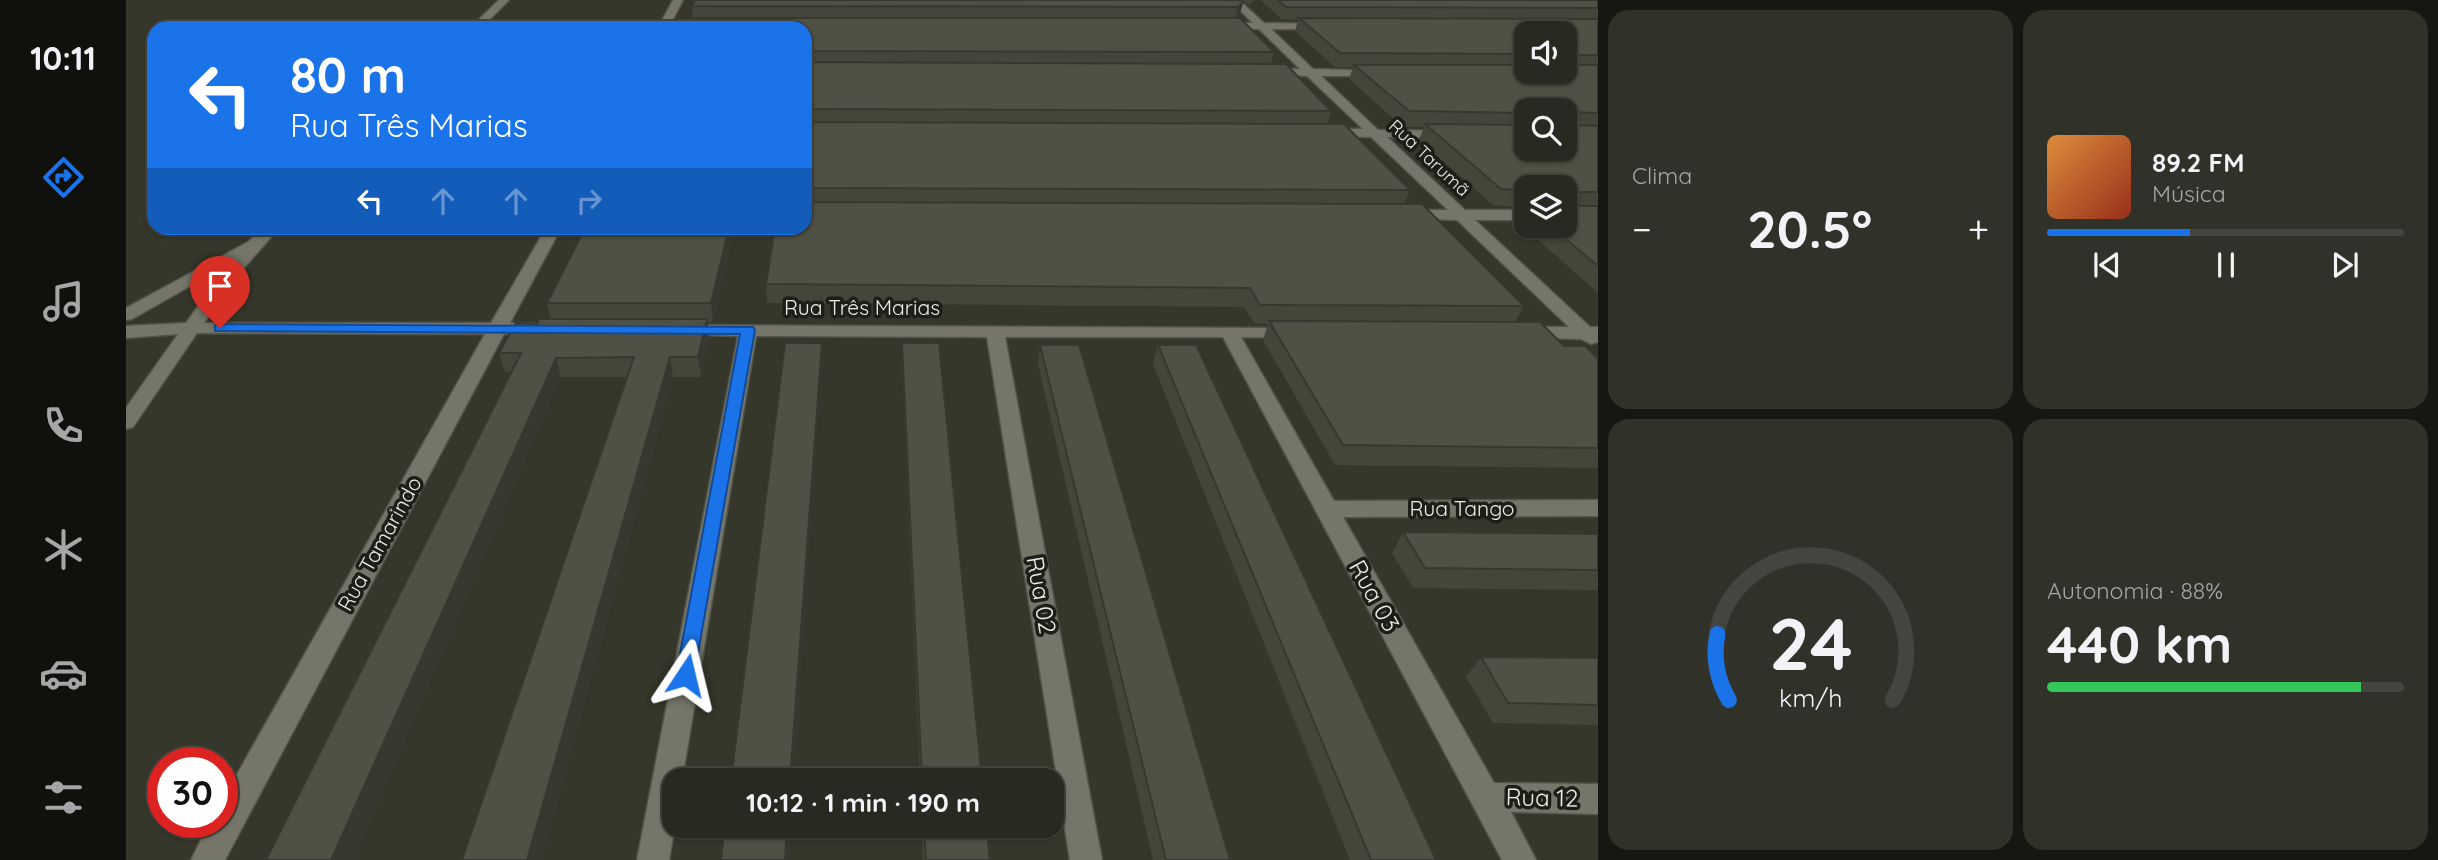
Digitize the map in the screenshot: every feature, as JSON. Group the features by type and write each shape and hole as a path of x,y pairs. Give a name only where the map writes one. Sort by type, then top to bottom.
{"street":[{"path":"482,21 504,0"},
{"path":"667,21 678,0"},
{"name":"Rua Tarumã","path":"1234,0 1594,337"},
{"path":"1206,26 1329,26"},
{"path":"1255,72 1392,73"},
{"path":"1305,133 1471,134"},
{"path":"1391,215 1514,215"},
{"path":"126,422 152,389 192,328 264,235"},
{"name":"Rua Tamarindo","path":"207,860 549,235"},
{"path":"126,315 256,242"},
{"path":"126,332 192,328 553,329"},
{"name":"Rua Três Marias","path":"664,330 1311,332"},
{"path":"653,860 748,330"},
{"name":"Rua 02","path":"995,331 1086,860"},
{"name":"Rua 03","path":"1229,332 1520,860"},
{"path":"1503,333 1594,337"},
{"name":"Rua Tango","path":"1325,509 1598,508"},
{"name":"Rua 12","path":"1486,797 1598,799"}],"building":[{"path":"695,0 1243,2 1238,7 692,6"},
{"path":"1278,0 1598,0 1598,8 1286,7"},
{"path":"689,18 1240,18 1274,52 812,51 812,21 687,21"},
{"path":"1299,18 1598,19 1598,55 1577,55 1577,21 1514,21 1514,54 1340,53"},
{"path":"812,62 1286,64 1331,111 812,109"},
{"path":"1354,65 1514,65 1514,84 1577,84 1577,65 1598,65 1598,113 1577,112 1577,98 1514,98 1514,113 1409,111"},
{"path":"812,122 1344,124 1410,190 812,188"},
{"path":"1425,124 1514,125 1514,161 1577,161 1577,125 1598,126 1598,192 1577,192 1577,175 1514,175 1514,190 1501,189"},
{"path":"812,202 1422,204 1524,306 1260,305 1250,288 766,284 774,235 812,235"},
{"path":"1577,206 1598,206 1598,266 1564,238 1577,238"},
{"path":"581,235 727,235 711,303 547,303"},
{"path":"539,319 707,319 698,357 670,357 527,860 462,860 634,357 556,358 331,860 266,860 521,353 499,353 516,323 537,324"},
{"path":"1269,321 1540,322 1564,346 1585,346 1598,359 1598,448 1343,445"},
{"path":"785,343 822,343 791,768 732,768"},
{"path":"902,343 939,343 981,768 921,768"},
{"path":"1040,345 1079,345 1230,860 1166,860"},
{"path":"1158,345 1196,345 1436,860 1371,860"},
{"path":"1403,532 1598,534 1598,570 1425,568"},
{"path":"1481,657 1598,658 1598,705 1508,703"},
{"path":"724,838 786,838 785,860 721,860"},
{"path":"925,838 987,838 990,860 926,860"}],"route":[{"path":"220,328 748,330 686,675"}]}
